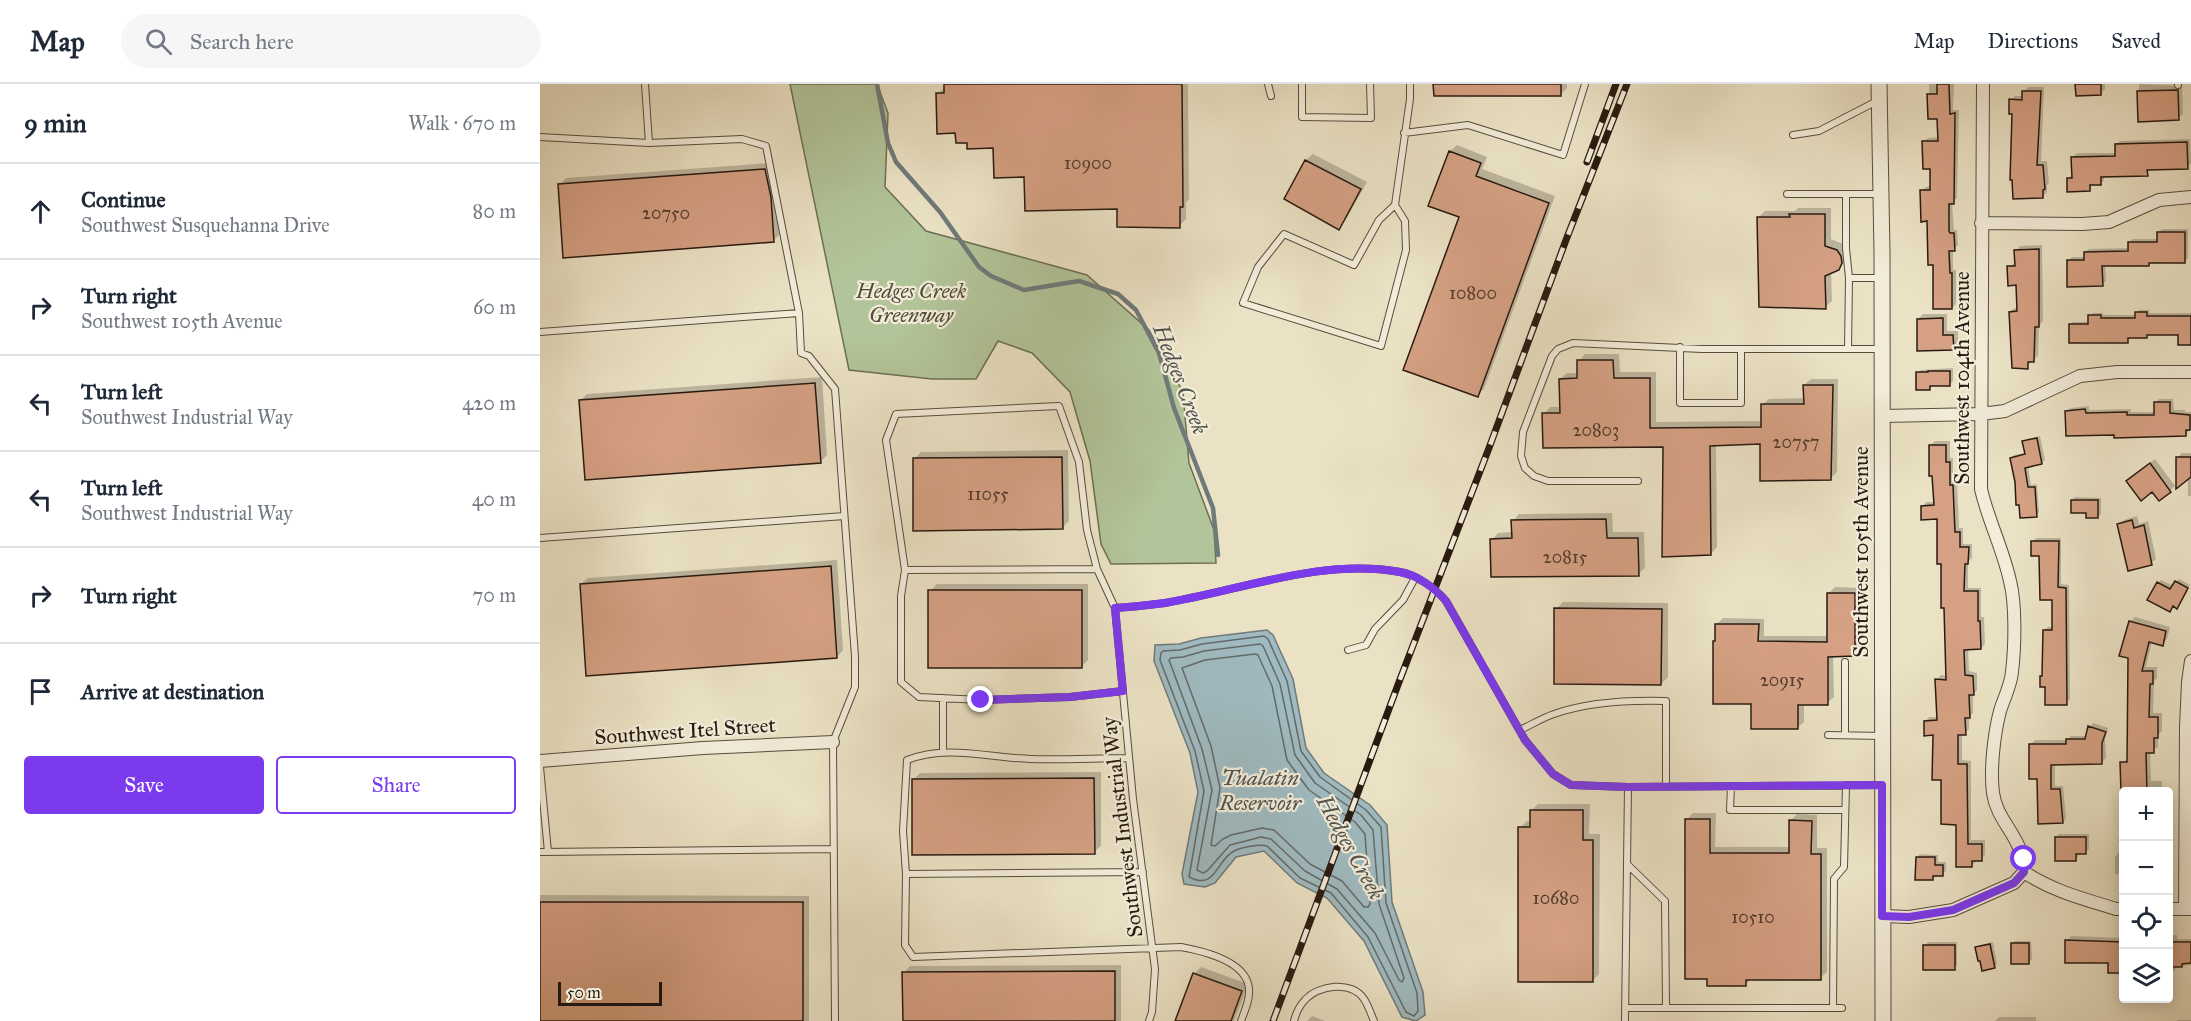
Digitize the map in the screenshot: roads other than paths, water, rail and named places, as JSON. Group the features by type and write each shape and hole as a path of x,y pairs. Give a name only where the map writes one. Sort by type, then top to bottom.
{"street":[{"name":"Southwest 104th Avenue","path":"1983,84 1981,489 2010,580 2013,606 2012,674 2000,713 1995,741 1993,795 1999,812 2017,839 2024,859 2024,872"},
{"name":"Southwest 105th Avenue","path":"1879,92 1882,278 1883,1021"},
{"path":"1981,222 2082,224 2109,222 2159,200 2191,197"},
{"path":"1882,416 1981,414 2005,411 2080,376 2117,372 2191,372"},
{"path":"2188,909 2186,727 2191,661"},
{"name":"Southwest Itel Street","path":"540,761 703,748 833,742"},
{"path":"1882,916 1909,917 1953,910 2014,883 2024,872 2040,883 2119,909"}],"lane":[{"path":"645,84 649,143"},
{"path":"1268,84 1271,96"},
{"path":"1302,84 1302,117 1371,118 1370,84"},
{"path":"1395,205 1379,220 1354,265 1284,234 1258,267 1243,303 1381,346 1406,250 1405,221 1395,205 1410,84"},
{"path":"1404,133 1468,125 1563,155 1585,84"},
{"path":"1793,135 1819,130 1879,92"},
{"path":"540,137 649,143 742,139 766,146 799,313 801,353 809,356 835,389 855,656 855,687 833,742 835,1021"},
{"path":"1787,194 1880,194"},
{"path":"1846,194 1846,248 1849,278 1848,349"},
{"path":"1849,278 1882,278"},
{"path":"540,332 799,313"},
{"path":"1638,481 1548,481 1534,476 1525,468 1521,456 1523,432 1552,356 1558,349 1573,343 1741,349 1882,349"},
{"path":"1680,347 1680,403 1741,403 1741,349"},
{"name":"Southwest Industrial Way","path":"905,570 886,440 896,414 1059,406 1079,462 1087,530 1097,569 1115,608 1129,758 1155,969 1152,1012 1149,1021"},
{"path":"540,538 844,516"},
{"path":"1097,569 905,570 901,596 901,681 919,697 981,700 1070,697 1123,691"},
{"path":"1115,608 1165,603 1291,576 1345,569 1402,572 1436,590 1446,601 1520,730 1553,774 1571,785 1628,787 1882,785"},
{"path":"1348,650 1366,645 1375,629 1402,600 1415,578"},
{"path":"1845,662 1845,735"},
{"path":"943,698 943,752"},
{"path":"1520,730 1554,714 1610,702 1666,701 1666,786"},
{"path":"1828,735 1882,736"},
{"path":"1129,758 1029,759 943,752 922,754 907,760 903,831 906,874 905,945 913,957 1181,947 1211,953 1243,972 1249,987 1248,1001 1241,1021"},
{"path":"540,767 548,852"},
{"path":"1833,1008 1834,879 1844,867 1845,785"},
{"path":"1731,786 1730,810 1845,810"},
{"path":"1625,1021 1628,787"},
{"path":"540,852 834,849"},
{"path":"1628,864 1665,901 1666,1008"},
{"path":"906,874 1143,872"},
{"path":"1294,1021 1298,1009 1306,998 1315,992 1345,987 1364,998 1374,1021"},
{"path":"1626,1008 1842,1008"}],"water":[{"name":"Tualatin Reservoir","path":"1267,630 1273,635 1293,679 1306,748 1324,773 1370,805 1387,825 1392,902 1423,992 1425,1015 1416,1021 1402,1017 1364,941 1327,898 1297,883 1264,851 1236,857 1215,883 1205,887 1184,884 1182,874 1198,792 1190,753 1154,661 1155,645 1179,644 1201,638"}],"waterway":[{"name":"Hedges Creek","path":"877,84 888,143 896,162 940,212 979,267 991,276 1024,290 1079,281 1118,294 1136,310 1159,353 1174,408 1213,508 1218,555"}],"railway":[{"path":"1587,162 1616,84"},
{"path":"1273,1021 1399,682 1627,84"}],"park label":[{"name":"Hedges Creek Greenway","path":"911,303"}]}
